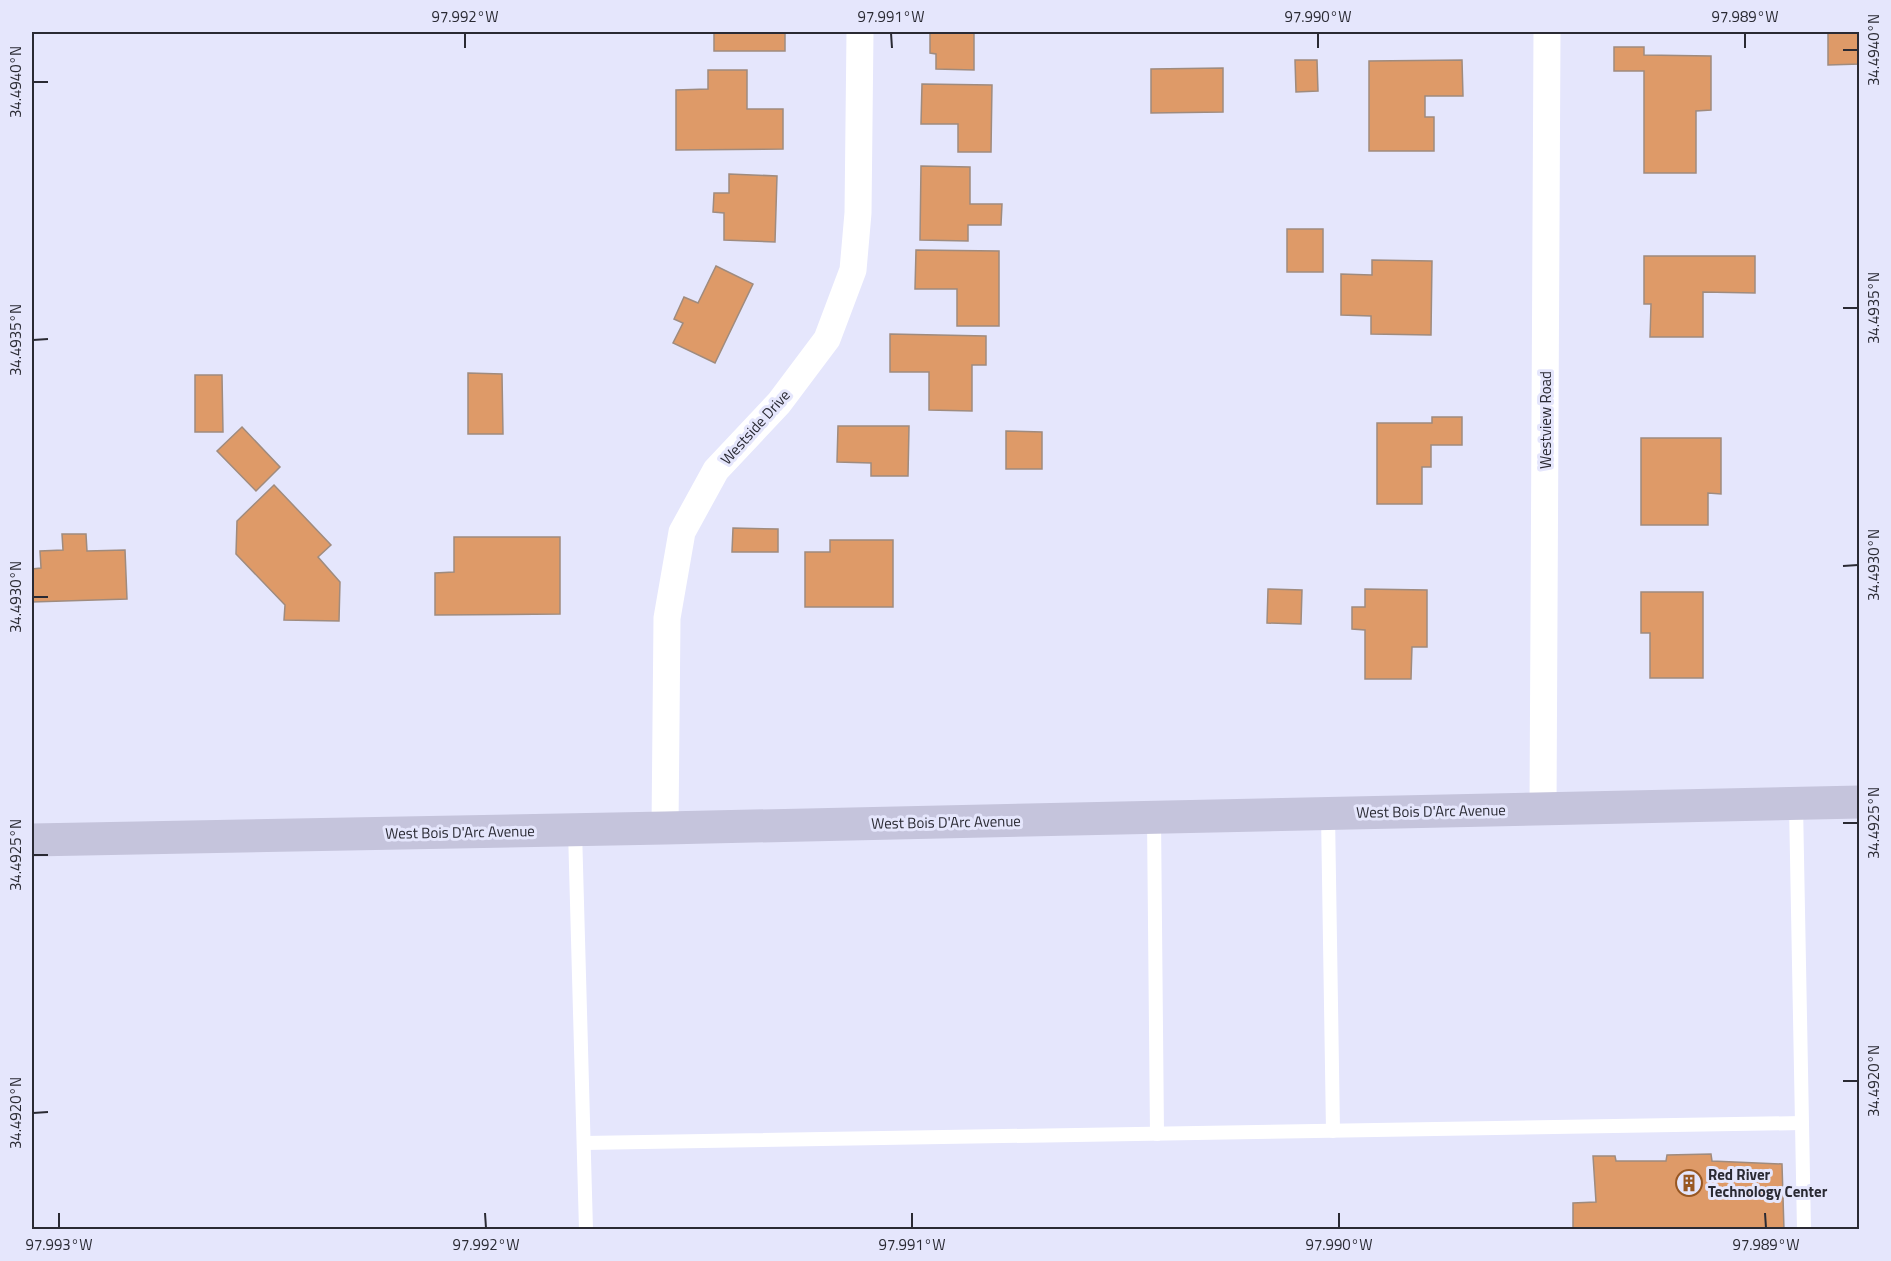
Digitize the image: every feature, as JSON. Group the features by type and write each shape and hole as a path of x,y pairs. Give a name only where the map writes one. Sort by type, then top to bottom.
{"street":[{"name":"Westside Drive","path":"665,828 667,618 682,532 716,470 779,403 827,339 853,270 858,213 860,32"},
{"name":"Westview Road","path":"1543,809 1547,32"},
{"name":"West Bois D'Arc Avenue","path":"32,840 1860,802"}],"lane":[{"path":"1796,804 1804,1230"},
{"path":"1328,814 1333,1131"},
{"path":"1154,818 1157,1134"},
{"path":"575,830 586,1230"},
{"path":"584,1143 1802,1123"}],"building":[{"path":"714,32 785,32 785,51 714,51"},
{"path":"930,32 989,33 974,33 974,70 936,69 936,54 930,53"},
{"path":"1828,32 1860,32 1860,64 1828,65"},
{"path":"1614,47 1644,47 1644,55 1711,56 1711,110 1696,111 1696,173 1644,173 1644,71 1614,71"},
{"path":"1295,60 1317,60 1318,91 1296,92"},
{"path":"1462,60 1463,96 1425,96 1425,117 1434,117 1434,151 1369,151 1369,61"},
{"path":"1223,68 1223,112 1151,113 1151,69"},
{"path":"708,70 747,70 747,109 783,109 783,149 676,150 676,90 708,89"},
{"path":"922,84 992,85 991,152 958,152 958,124 921,124"},
{"path":"921,166 970,167 970,204 1002,204 1001,225 968,225 968,241 920,240"},
{"path":"729,174 777,176 775,242 724,240 724,213 713,212 714,193 729,193"},
{"path":"1287,229 1323,229 1323,272 1287,272"},
{"path":"916,250 999,251 999,326 957,326 957,289 915,289"},
{"path":"1644,256 1755,256 1755,293 1703,292 1703,337 1650,337 1651,304 1644,304"},
{"path":"1372,260 1432,261 1431,335 1371,334 1371,316 1341,315 1341,274 1372,275"},
{"path":"716,266 753,284 715,363 673,343 683,323 674,319 684,297 698,303"},
{"path":"890,334 986,336 986,365 972,365 972,411 929,410 929,372 890,372"},
{"path":"468,373 502,374 503,434 468,434"},
{"path":"195,375 222,375 223,432 195,432"},
{"path":"1432,417 1462,417 1462,445 1431,445 1431,467 1422,467 1422,504 1377,504 1377,423 1432,423"},
{"path":"838,426 909,426 908,476 871,476 871,463 837,462"},
{"path":"242,427 280,467 256,491 217,451"},
{"path":"1006,431 1042,432 1042,469 1006,469"},
{"path":"1641,438 1721,438 1721,494 1708,493 1708,525 1641,525"},
{"path":"274,485 331,545 318,557 340,582 339,621 284,620 285,605 236,554 237,521"},
{"path":"733,528 778,529 778,552 732,552"},
{"path":"62,534 86,534 87,551 125,550 127,599 32,602 32,569 41,568 40,551 63,550"},
{"path":"454,537 560,537 560,614 435,615 435,573 454,572"},
{"path":"830,540 893,540 893,607 805,607 805,552 830,552"},
{"path":"1268,589 1302,590 1301,624 1267,623"},
{"path":"1365,589 1427,590 1427,647 1412,647 1411,679 1365,679 1365,630 1352,629 1352,607 1365,607"},
{"path":"1641,592 1703,592 1703,678 1650,678 1650,633 1641,633"},
{"name":"Red River Technology Center","path":"1711,1154 1712,1161 1782,1164 1784,1230 1573,1230 1573,1203 1596,1202 1593,1156 1615,1156 1616,1161 1666,1161 1667,1155"}],"place":[{"name":"Red River Technology Center","path":"1689,1183"}]}
